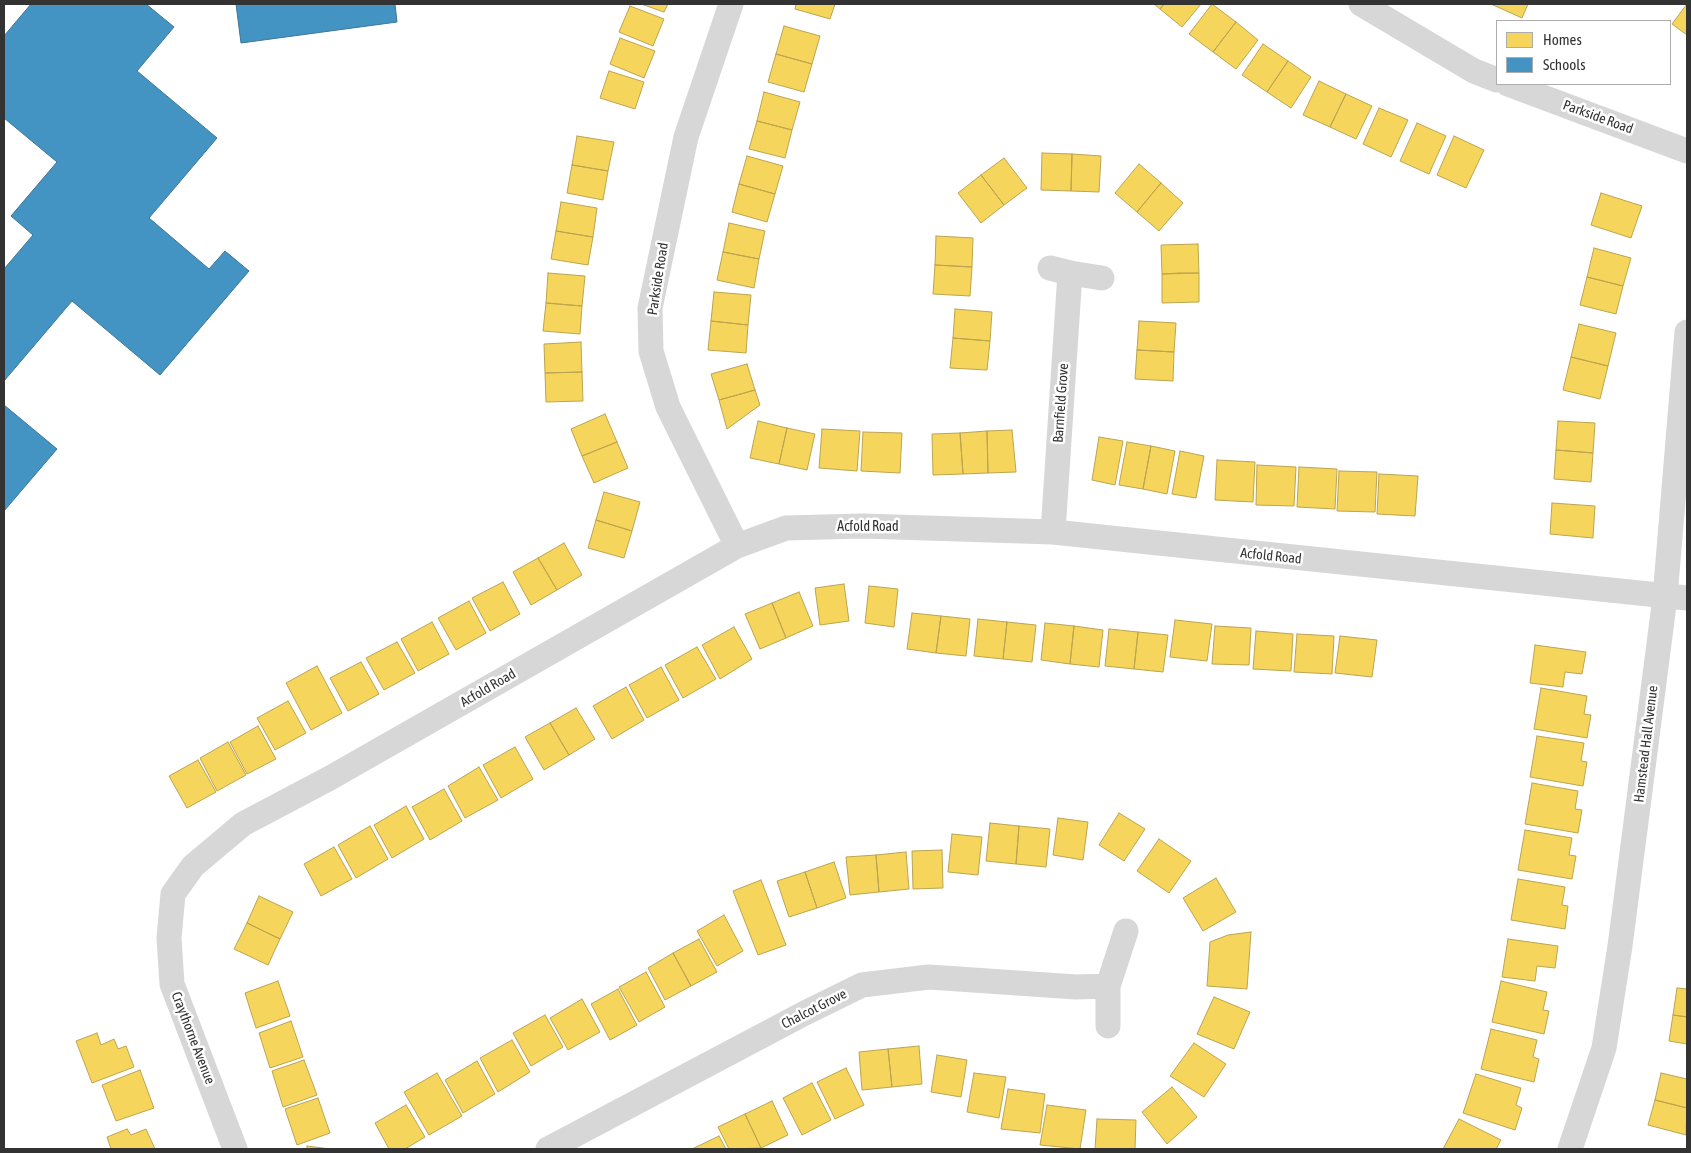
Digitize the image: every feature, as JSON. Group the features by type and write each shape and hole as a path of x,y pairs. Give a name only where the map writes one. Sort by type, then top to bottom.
{"street":[{"name":"Parkside Road","path":"731,4 686,137 650,308 652,352 668,407 737,546"},
{"path":"1361,4 1474,71 1496,80"},
{"name":"Parkside Road","path":"1511,85 1687,151"},
{"name":"Barnfield Grove","path":"1052,532 1060,271 1102,278"},
{"name":"Hamstead Hall Avenue","path":"1570,1149 1604,1048 1676,598 1687,332"},
{"name":"Acfold Road","path":"173,894 193,866 243,824 330,778 737,546 786,528 864,526 1052,532 1676,598"},
{"name":"Craythorne Avenue","path":"173,894 169,938 172,984 236,1149"},
{"path":"1108,1026 1108,986 1126,931"},
{"name":"Chalcot Grove","path":"548,1149 805,1013 862,985 928,977 1076,987 1108,986"}],"building: Homes":[{"path":"641,4 668,4 664,12"},
{"path":"796,4 835,4 830,19 795,9"},
{"path":"1154,4 1164,4 1160,9"},
{"path":"1164,4 1201,4 1182,27 1160,9"},
{"path":"1212,4 1236,22 1213,52 1189,34"},
{"path":"1491,4 1528,4 1522,18"},
{"path":"1687,4 1687,35 1672,24"},
{"path":"630,6 664,19 653,46 619,32"},
{"path":"1236,22 1258,40 1236,69 1213,52"},
{"path":"784,26 820,36 812,64 776,54"},
{"path":"620,38 655,51 644,78 610,64"},
{"path":"1263,44 1288,61 1267,92 1242,75"},
{"path":"776,54 812,64 804,92 768,82"},
{"path":"1288,61 1311,77 1291,108 1267,92"},
{"path":"609,71 644,82 635,109 600,98"},
{"path":"1319,81 1346,94 1330,127 1303,115"},
{"path":"764,92 800,102 792,130 757,121"},
{"path":"1346,94 1372,106 1356,139 1330,127"},
{"path":"1379,108 1408,120 1391,157 1363,144"},
{"path":"757,121 792,130 785,158 749,149"},
{"path":"1417,123 1446,136 1429,174 1400,161"},
{"path":"577,136 614,142 608,171 572,165"},
{"path":"1454,136 1484,150 1466,188 1437,175"},
{"path":"1042,153 1072,154 1071,191 1041,190"},
{"path":"1072,154 1101,156 1099,192 1071,191"},
{"path":"747,156 783,166 775,194 739,184"},
{"path":"1004,158 1027,188 1004,205 981,175"},
{"path":"1139,164 1161,183 1137,212 1115,193"},
{"path":"572,165 608,171 603,200 567,193"},
{"path":"981,175 1004,205 981,223 958,193"},
{"path":"1161,183 1183,203 1159,231 1137,212"},
{"path":"739,184 775,194 767,222 732,212"},
{"path":"1601,193 1642,206 1631,238 1591,225"},
{"path":"561,202 597,208 593,237 556,231"},
{"path":"729,223 765,231 759,259 723,252"},
{"path":"556,231 593,237 588,265 551,259"},
{"path":"936,236 973,238 972,267 935,265"},
{"path":"1198,244 1199,273 1162,274 1161,245"},
{"path":"1594,248 1631,258 1623,286 1587,277"},
{"path":"723,252 759,259 754,288 717,280"},
{"path":"935,265 972,267 970,296 933,294"},
{"path":"548,273 585,276 582,306 546,303"},
{"path":"1199,273 1199,302 1162,303 1162,274"},
{"path":"1587,277 1623,286 1616,314 1580,305"},
{"path":"714,292 751,295 748,325 711,321"},
{"path":"546,303 582,306 580,334 543,331"},
{"path":"955,309 992,312 990,341 953,338"},
{"path":"711,321 748,325 746,353 708,350"},
{"path":"1139,321 1176,323 1174,352 1137,350"},
{"path":"1579,324 1616,333 1608,366 1571,357"},
{"path":"953,338 990,341 987,370 950,368"},
{"path":"581,342 582,372 545,373 544,344"},
{"path":"1137,350 1174,352 1173,381 1135,379"},
{"path":"1571,357 1608,366 1600,399 1563,390"},
{"path":"747,364 755,390 719,400 711,374"},
{"path":"582,372 583,401 546,402 545,373"},
{"path":"755,390 760,405 727,429 719,400"},
{"path":"605,414 617,442 582,456 571,429"},
{"path":"758,421 787,428 779,464 750,458"},
{"path":"1558,421 1595,423 1593,453 1556,450"},
{"path":"787,428 815,434 807,470 779,464"},
{"path":"822,429 860,431 857,471 819,468"},
{"path":"1012,430 1016,472 988,473 987,431"},
{"path":"987,431 988,473 963,474 960,433"},
{"path":"863,432 902,433 900,473 861,471"},
{"path":"960,433 963,474 933,475 932,434"},
{"path":"1099,437 1123,441 1115,485 1092,480"},
{"path":"617,442 628,468 594,483 582,456"},
{"path":"1127,442 1151,446 1143,489 1119,485"},
{"path":"1151,446 1175,451 1167,494 1143,489"},
{"path":"1556,450 1593,453 1591,482 1554,479"},
{"path":"1180,451 1204,456 1196,498 1172,494"},
{"path":"1217,460 1255,462 1253,502 1215,500"},
{"path":"1257,465 1296,467 1294,506 1256,505"},
{"path":"1299,467 1337,469 1335,509 1297,507"},
{"path":"1339,471 1377,472 1375,512 1337,511"},
{"path":"1379,474 1418,476 1415,516 1377,514"},
{"path":"604,492 640,502 632,531 596,520"},
{"path":"1552,503 1595,506 1593,538 1550,534"},
{"path":"596,520 632,531 624,558 588,548"},
{"path":"564,543 582,575 557,590 538,558"},
{"path":"538,558 557,590 531,605 513,572"},
{"path":"503,582 520,614 490,631 472,598"},
{"path":"844,584 849,621 820,625 815,588"},
{"path":"869,586 898,589 894,627 865,623"},
{"path":"799,592 813,626 786,638 772,603"},
{"path":"469,601 486,633 456,650 438,618"},
{"path":"772,603 786,638 760,649 745,614"},
{"path":"912,613 941,616 936,653 907,649"},
{"path":"941,616 970,619 966,656 936,653"},
{"path":"978,619 1007,622 1003,659 974,656"},
{"path":"1175,620 1212,624 1207,661 1170,657"},
{"path":"432,622 449,654 418,671 401,639"},
{"path":"1007,622 1036,625 1032,662 1003,659"},
{"path":"1045,623 1074,626 1070,664 1041,660"},
{"path":"1074,626 1103,630 1099,667 1070,664"},
{"path":"1215,626 1251,628 1249,665 1212,664"},
{"path":"734,627 752,659 720,679 702,645"},
{"path":"1109,629 1138,632 1134,669 1105,666"},
{"path":"1256,631 1293,634 1291,671 1253,669"},
{"path":"1138,632 1168,635 1163,672 1134,669"},
{"path":"1297,634 1334,636 1332,674 1294,672"},
{"path":"1340,636 1377,640 1372,677 1335,673"},
{"path":"397,642 415,673 384,690 366,658"},
{"path":"1535,645 1586,652 1582,674 1565,672 1563,687 1530,683"},
{"path":"697,647 716,679 683,698 665,665"},
{"path":"361,662 379,694 348,711 330,678"},
{"path":"317,666 342,713 311,730 286,683"},
{"path":"661,667 679,700 647,718 629,685"},
{"path":"626,687 644,720 612,739 593,706"},
{"path":"1541,688 1587,696 1584,714 1591,715 1587,738 1534,729"},
{"path":"288,701 306,733 275,750 257,718"},
{"path":"576,708 595,739 569,755 550,723"},
{"path":"550,723 569,755 544,770 525,737"},
{"path":"258,726 276,759 247,774 230,742"},
{"path":"1537,736 1584,743 1581,761 1587,762 1583,786 1530,777"},
{"path":"228,742 246,775 217,791 200,758"},
{"path":"515,747 533,779 501,798 483,765"},
{"path":"198,760 216,792 187,808 169,776"},
{"path":"479,767 498,800 465,818 448,786"},
{"path":"1532,783 1578,791 1575,809 1582,810 1578,833 1525,824"},
{"path":"444,789 462,821 430,840 412,807"},
{"path":"406,806 424,839 392,858 374,825"},
{"path":"1119,813 1145,829 1124,861 1099,845"},
{"path":"1058,818 1088,822 1083,860 1053,855"},
{"path":"990,823 1019,826 1016,864 986,861"},
{"path":"370,826 388,859 356,878 338,845"},
{"path":"1019,826 1050,829 1046,867 1016,864"},
{"path":"1525,830 1572,838 1569,855 1576,856 1572,879 1518,870"},
{"path":"952,834 982,837 978,875 948,872"},
{"path":"1159,839 1191,861 1169,893 1137,871"},
{"path":"334,847 352,879 321,896 304,864"},
{"path":"942,850 943,888 913,889 912,851"},
{"path":"906,852 909,889 879,892 876,855"},
{"path":"876,855 879,892 850,895 846,857"},
{"path":"834,862 846,898 817,908 805,872"},
{"path":"805,872 817,908 789,917 777,881"},
{"path":"1216,878 1236,912 1203,931 1183,898"},
{"path":"1518,879 1565,887 1562,905 1568,906 1565,929 1511,920"},
{"path":"761,880 786,945 758,955 733,891"},
{"path":"259,896 293,912 280,939 247,923"},
{"path":"724,915 743,951 717,966 697,931"},
{"path":"247,923 280,939 268,965 234,949"},
{"path":"1251,932 1247,989 1207,986 1210,942 1228,935"},
{"path":"699,939 717,972 691,986 673,953"},
{"path":"1508,939 1558,946 1555,968 1537,966 1535,981 1502,977"},
{"path":"673,953 691,986 665,1000 648,968"},
{"path":"646,972 665,1007 639,1022 619,987"},
{"path":"278,981 290,1016 256,1028 245,993"},
{"path":"1501,981 1547,992 1543,1010 1549,1011 1544,1034 1492,1022"},
{"path":"1677,988 1687,989 1687,1017 1673,1015"},
{"path":"618,989 637,1025 610,1040 591,1004"},
{"path":"1214,997 1250,1012 1234,1049 1197,1034"},
{"path":"582,999 600,1032 568,1050 550,1018"},
{"path":"545,1015 563,1047 531,1066 513,1033"},
{"path":"1673,1015 1687,1017 1687,1044 1669,1041"},
{"path":"291,1021 303,1057 270,1068 259,1033"},
{"path":"1491,1029 1537,1040 1533,1057 1539,1059 1534,1082 1481,1069"},
{"path":"97,1033 101,1045 114,1039 118,1049 126,1046 134,1067 92,1083 76,1041"},
{"path":"512,1040 530,1072 498,1092 480,1058"},
{"path":"1194,1043 1226,1064 1204,1097 1170,1076"},
{"path":"919,1046 922,1084 892,1087 888,1049"},
{"path":"888,1049 892,1087 862,1090 859,1052"},
{"path":"937,1055 967,1060 961,1097 931,1092"},
{"path":"304,1060 317,1095 283,1107 272,1071"},
{"path":"477,1061 495,1094 463,1113 445,1080"},
{"path":"846,1068 864,1105 835,1119 817,1082"},
{"path":"140,1070 154,1108 116,1121 102,1085"},
{"path":"437,1073 462,1116 429,1135 404,1092"},
{"path":"974,1073 1006,1077 999,1118 967,1112"},
{"path":"1661,1073 1687,1079 1687,1108 1655,1100"},
{"path":"1476,1074 1521,1088 1516,1105 1522,1108 1515,1130 1463,1113"},
{"path":"812,1083 831,1120 802,1135 783,1098"},
{"path":"1172,1087 1197,1117 1167,1144 1142,1112"},
{"path":"1008,1089 1045,1094 1040,1133 1001,1129"},
{"path":"318,1098 330,1133 297,1145 285,1109"},
{"path":"1655,1100 1687,1108 1686,1135 1648,1125"},
{"path":"772,1101 788,1135 761,1148 745,1114"},
{"path":"406,1105 425,1137 405,1149 389,1149 375,1123"},
{"path":"1047,1105 1086,1110 1080,1149 1040,1145"},
{"path":"745,1114 761,1148 729,1149 718,1127"},
{"path":"1097,1119 1136,1120 1135,1149 1095,1149"},
{"path":"1459,1119 1501,1140 1496,1149 1443,1149"},
{"path":"127,1129 131,1135 146,1129 155,1149 111,1149 107,1137"},
{"path":"719,1136 726,1149 692,1149"},
{"path":"307,1146 330,1149 307,1149"}],"building: Schools":[{"path":"31,4 146,4 174,27 137,71 217,138 149,218 209,269 225,251 249,271 160,375 72,301 4,381 4,269 33,235 11,216 57,162 4,118 4,36"},
{"path":"236,4 395,4 397,22 241,43"},
{"path":"4,405 57,449 4,511"}]}
